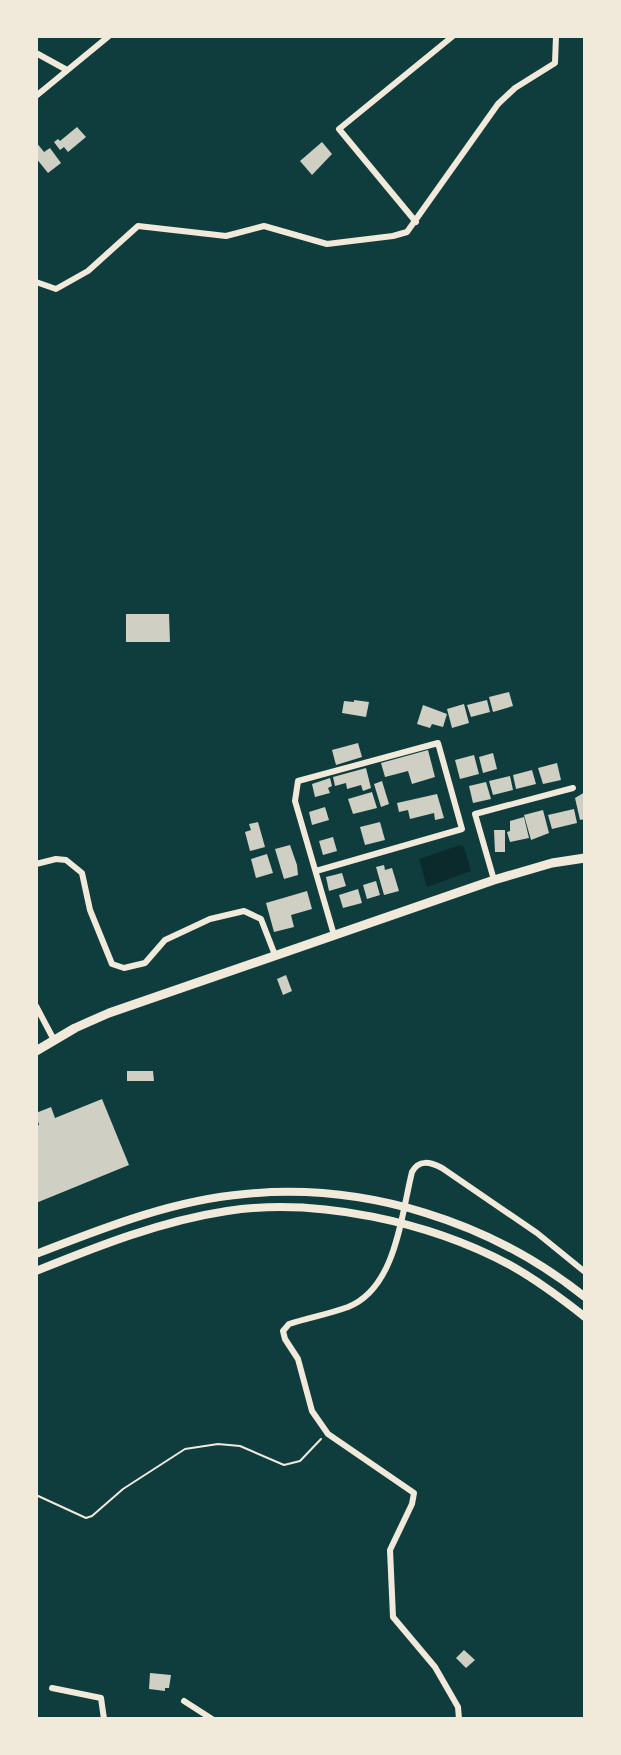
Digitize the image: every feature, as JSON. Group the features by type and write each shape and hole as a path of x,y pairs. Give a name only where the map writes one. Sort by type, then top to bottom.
{"main road":[{"path":"36,1051 109,1013 494,880 552,863 585,858"},
{"path":"36,1254 104,1227 208,1199 244,1194 315,1193 407,1209 462,1225 533,1259 585,1297"},
{"path":"36,1271 111,1241 200,1217 255,1209 327,1211 419,1228 474,1248 535,1280 585,1317"}],"street":[{"path":"36,96 109,36"},
{"path":"416,222 339,129 453,36"},
{"path":"36,282 56,289 88,271 138,226 226,236 264,226 327,244 407,232 498,104 515,88 555,63 556,36"},
{"path":"36,53 67,70"},
{"path":"316,871 462,829 438,743 298,781 295,801 334,935"},
{"path":"494,880 475,814 573,788"},
{"path":"36,864 66,860 82,873 90,910 112,964 118,967 145,963 165,940 232,912 253,913 261,919 275,955"},
{"path":"36,1006 54,1040"},
{"path":"459,1719 458,1707 435,1667 393,1617 390,1550 412,1504 414,1493 328,1434 312,1411 298,1359 283,1336 284,1327 349,1306 376,1288 386,1273 412,1172 422,1163 432,1163 442,1168 537,1233 585,1272"},
{"path":"52,1688 101,1698 104,1719"},
{"path":"184,1701 212,1719"}],"path":[{"path":"36,1495 86,1518 123,1489 185,1449 218,1444 240,1446 284,1465 300,1461 328,1434"}],"water":[{"path":"460,845 464,847 471,871 427,887 419,859"}],"building":[{"path":"77,127 86,137 68,152 64,147 60,150 54,142 60,141"},
{"path":"36,142 44,152 50,148 61,163 48,173 36,158"},
{"path":"322,142 332,154 312,175 300,161"},
{"path":"126,614 169,614 170,642 126,642"},
{"path":"509,692 513,706 493,712 489,697"},
{"path":"487,700 490,712 471,717 467,705"},
{"path":"344,701 369,702 366,717 342,713"},
{"path":"464,704 469,723 452,728 447,709"},
{"path":"423,705 447,714 443,727 432,724 430,728 417,724"},
{"path":"358,743 362,757 336,765 332,750"},
{"path":"428,750 435,777 412,784 408,771 385,777 381,763"},
{"path":"493,753 497,769 483,773 479,757"},
{"path":"474,755 479,774 460,779 455,760"},
{"path":"557,763 561,780 543,784 538,768"},
{"path":"366,768 371,788 363,791 361,785 347,789 346,783 335,786 333,777"},
{"path":"532,770 536,784 516,789 513,775"},
{"path":"510,776 513,790 493,795 489,781"},
{"path":"330,778 330,793 315,797 312,784"},
{"path":"382,781 389,804 381,807 374,784"},
{"path":"486,782 491,799 473,803 469,786"},
{"path":"372,792 377,808 353,814 348,799"},
{"path":"585,792 585,819 580,820 575,798"},
{"path":"437,794 444,818 435,820 434,813 410,819 408,810 399,812 397,803"},
{"path":"325,807 329,820 312,825 309,812"},
{"path":"574,809 577,823 552,829 548,815"},
{"path":"543,810 549,833 531,840 524,815"},
{"path":"524,817 529,838 510,842 507,832 510,831 510,821"},
{"path":"258,822 265,847 250,851 245,832 251,830 249,824"},
{"path":"380,822 385,840 365,845 360,827"},
{"path":"494,830 505,830 505,852 495,852"},
{"path":"333,837 337,851 323,855 319,841"},
{"path":"290,845 298,875 284,879 275,849"},
{"path":"267,854 273,873 256,878 251,859"},
{"path":"384,865 385,870 392,868 399,891 384,895 376,867"},
{"path":"342,873 346,886 329,891 326,877"},
{"path":"376,881 380,895 367,899 363,885"},
{"path":"358,889 362,903 343,908 339,895"},
{"path":"307,891 312,909 291,915 294,927 274,932 266,903"},
{"path":"286,975 292,991 283,995 277,979"},
{"path":"127,1071 153,1071 154,1081 127,1081"},
{"path":"102,1099 129,1165 36,1203 36,1126 39,1125 36,1113 51,1107 55,1118"},
{"path":"464,1650 475,1660 466,1668 456,1658"},
{"path":"150,1673 171,1675 169,1688 165,1691 149,1689"}]}
